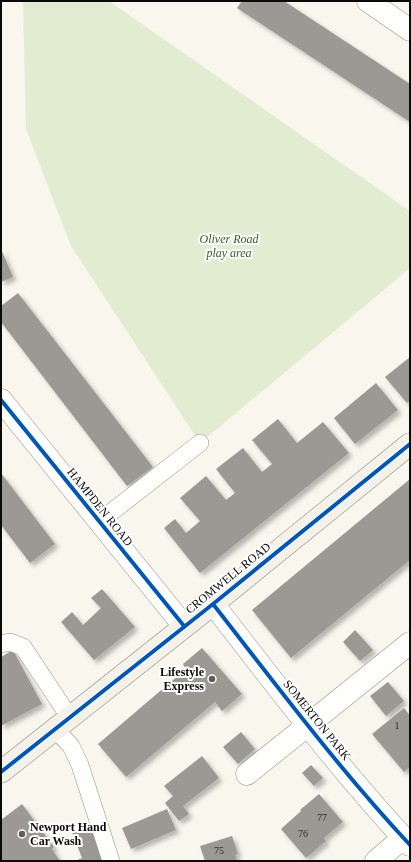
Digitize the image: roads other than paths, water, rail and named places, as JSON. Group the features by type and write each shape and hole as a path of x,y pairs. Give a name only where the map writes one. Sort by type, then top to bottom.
{"street":[{"path":"368,1 410,30"},
{"name":"HAMPDEN ROAD","path":"1,400 184,626"},
{"name":"CROMWELL ROAD","path":"1,772 213,604 410,444"},
{"name":"SOMERTON PARK","path":"213,604 307,726 360,790 407,841 376,861"},
{"name":"SOMERTON PARK","path":"247,774 410,643"}],"lane":[{"path":"100,522 200,443"},
{"path":"1,644 10,642 23,647 62,724 80,765 111,861"}],"place":[{"name":"Lifestyle Express","path":"212,679"},
{"name":"Newport Hand Car Wash","path":"22,834"}],"park label":[{"name":"Oliver Road play area","path":"229,246"}]}
